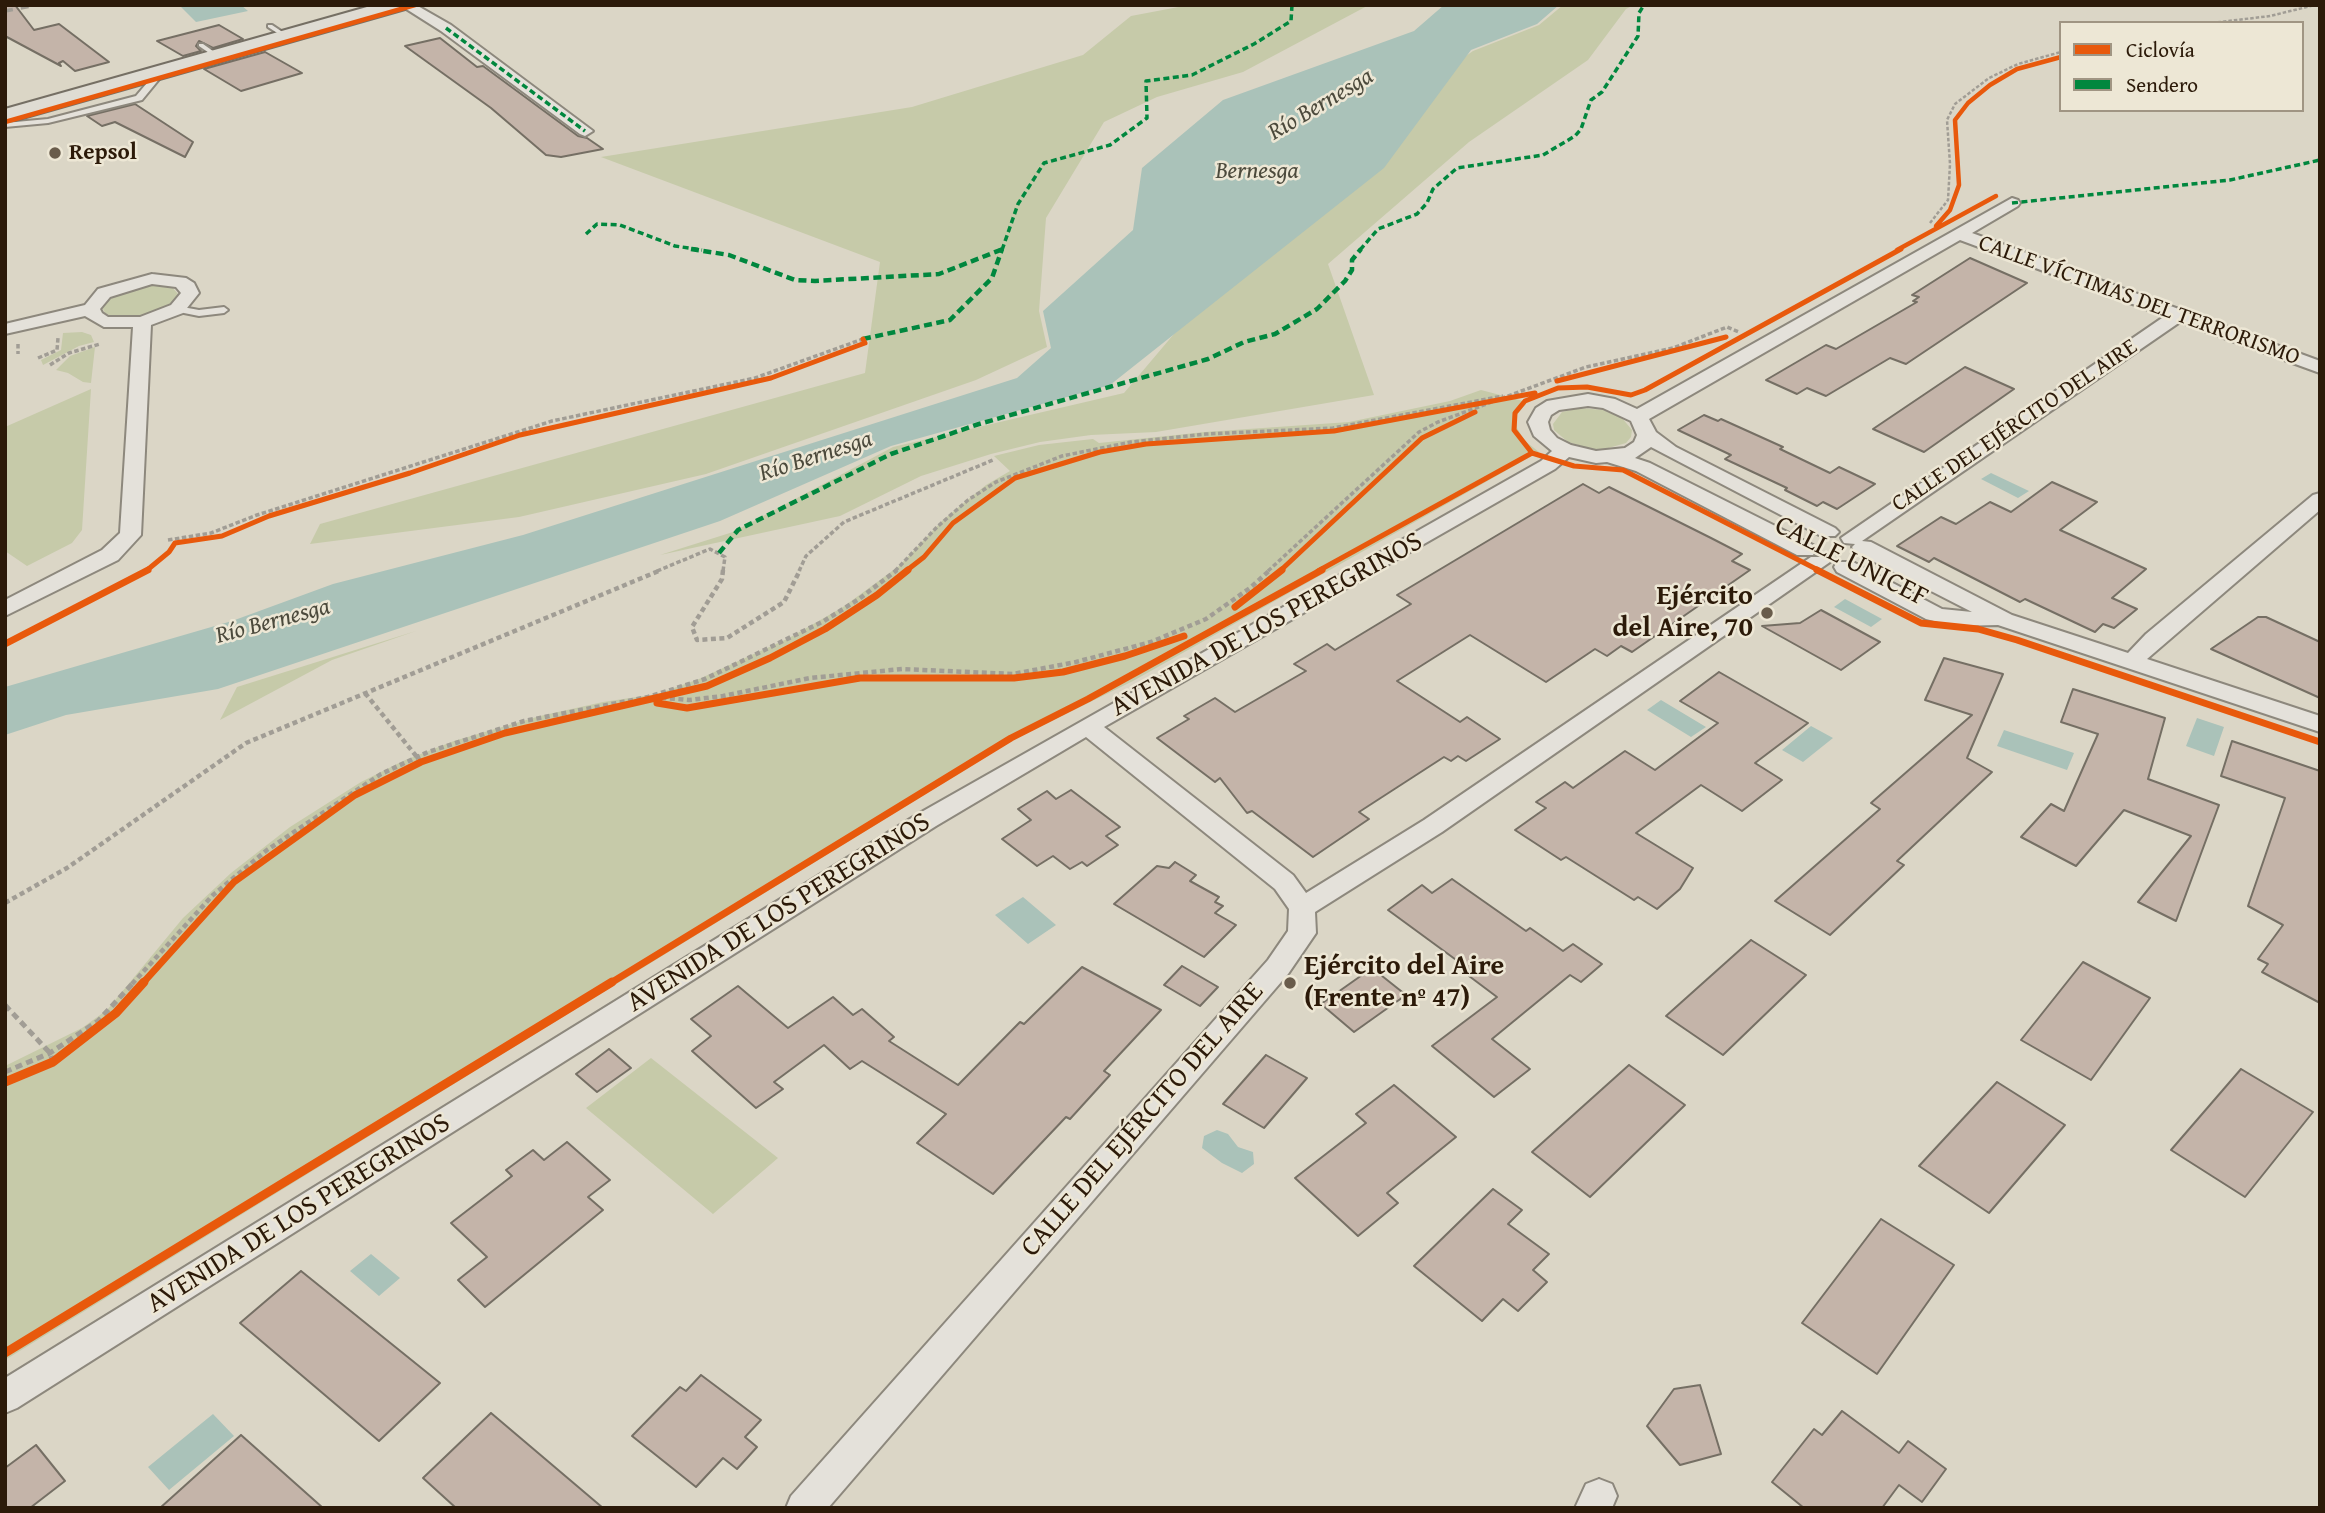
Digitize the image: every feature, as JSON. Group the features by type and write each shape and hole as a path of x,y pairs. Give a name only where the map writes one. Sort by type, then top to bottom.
{"main road":[{"path":"5,116 161,72 209,50 278,31 398,5"}],"street":[{"path":"406,5 446,28 585,131"},
{"path":"1612,457 1642,445 1643,426 2012,203"},
{"name":"CALLE VÍCTIMAS DEL TERRORISMO","path":"1958,234 2320,367"},
{"path":"152,279 180,282 188,287 190,293 177,309 142,321 104,322 94,316 90,309 94,301 111,290 152,279"},
{"path":"5,329 90,309"},
{"name":"CALLE DEL EJÉRCITO DEL AIRE","path":"1845,567 1861,563 1866,553 1858,542 2178,315"},
{"path":"5,609 110,555 130,535 142,321"},
{"name":"CALLE UNICEF","path":"2004,620 1945,617 1845,567 1812,556 1643,467 1612,457 1588,456 1565,450 1550,442 1541,432 1538,422 1543,412 1554,405 1588,400 1608,403 1643,426 1669,452 1828,532 1858,542 2004,620 2320,724"},
{"name":"AVENIDA DE LOS PEREGRINOS","path":"5,1397 927,820 1087,726 1555,461 1565,450"},
{"path":"2131,663 2154,639 2320,499"},
{"path":"1087,726 1284,882 1302,908 1433,826 1812,556 1805,539 1818,532 1828,532"},
{"name":"CALLE DEL EJÉRCITO DEL AIRE","path":"804,1508 1278,967 1302,933 1302,908"}],"lane":[{"path":"5,125 48,121 139,98 161,72"},
{"path":"177,309 199,313 223,310"}],"path":[{"path":"2229,21 2270,16 2315,5"},
{"path":"2258,21 2320,8"},
{"path":"1924,228 1933,221 1948,200 1951,164 1947,120 1955,104 1989,78 2018,64 2059,55"},
{"path":"1937,228 1925,235 1950,210 1958,185 1955,120 1968,103 1990,85 2017,69 2059,56"},
{"path":"1733,340 1749,325"},
{"path":"649,699 689,700 723,696 810,678 902,669 1013,674 1076,662 1151,642 1206,619 1250,588 1419,432 1503,396 1586,367 1692,343 1727,327 1740,333"},
{"path":"38,358 57,350 58,330"},
{"path":"649,699 687,708 860,678 1014,678 1063,672 1174,640 1206,627 1245,601 1282,570 1422,438 1448,423 1512,397 1609,366 1684,350 1740,333"},
{"path":"168,540 211,533 257,515 552,421 755,378 863,339 865,343 771,378 520,435 410,473 269,516 222,536 175,543 169,552"},
{"path":"50,365 69,353 100,344"},
{"path":"938,540 953,523 1015,478 1100,452 1146,443 1334,431 1558,388"},
{"path":"1524,401 1545,391"},
{"path":"5,1072 50,1053 98,1021 213,895 267,850 381,774 505,733 649,699 705,679 824,621 859,599 904,564 937,527 968,500 996,482 1029,467 1062,456 1131,442 1206,434 1333,428 1503,396"},
{"path":"5,903 67,868 246,743 710,549 725,557 722,579 692,627 697,640 727,638 785,602 806,556 845,522 993,460"},
{"path":"663,698 707,686 792,646 877,595 914,564"},
{"path":"365,693 419,760"},
{"path":"5,1082 52,1062 116,1013 234,882 355,795 419,760"},
{"path":"5,1005 50,1053 52,1062"}],"green space":[{"path":"1189,5 1369,5 1243,72 1157,97 1104,122 1046,218 1039,311 1047,347 976,380 706,474 519,517 310,544 320,524 865,373 880,262 601,157 912,107 1083,55 1131,16"},
{"path":"1563,5 1634,5 1626,9 1588,60 1469,142 1328,264 1374,395 1156,432 1091,435 1040,442 921,476 840,516 660,555 733,532 893,447 1124,393 1328,152 1473,51 1539,25"},
{"path":"149,284 171,286 179,295 169,307 142,317 113,317 105,313 102,307 112,295"},
{"path":"82,332 91,335 94,342 79,346 43,365 41,360 61,350 63,333"},
{"path":"95,347 91,383 56,370 70,356"},
{"path":"91,389 82,530 72,543 27,566 5,551 5,427"},
{"path":"1481,390 1527,402 1517,415 1517,428 1525,441 1539,452 1133,681 1015,739 5,1360 5,1066 82,1028 107,1010 183,918 231,873 290,827 361,782 403,761 454,741 540,716 603,702 657,694 699,679 789,638 843,607 899,566 943,520 986,485 1010,471 994,456 1039,445 1093,439 1099,443 1349,422 1450,401"},
{"path":"1581,408 1603,410 1622,418 1632,430 1631,437 1626,443 1605,449 1592,449 1568,442 1554,430 1553,424 1562,412"},
{"path":"416,631 332,660 220,720 237,687"},
{"path":"651,1058 778,1158 713,1214 586,1108"}],"water":[{"path":"179,5 241,5 248,11 196,22"},
{"name":"Bernesga","path":"1444,5 1559,5 1537,24 1471,50 1384,168 1110,385 891,446 720,521 218,689 66,715 5,735 5,687 232,621 333,584 523,535 1017,378 1051,348 1043,311 1133,230 1142,168 1223,100 1414,31"},
{"path":"1991,473 2029,491 2018,498 1981,479"},
{"path":"1845,599 1882,619 1871,627 1834,607"},
{"path":"1661,700 1706,727 1691,737 1647,710"},
{"path":"2197,718 2224,727 2214,756 2186,746"},
{"path":"1811,726 1833,738 1803,762 1782,750"},
{"path":"2004,730 2074,753 2067,770 1997,746"},
{"path":"1023,897 1056,925 1028,944 995,915"},
{"path":"1217,1130 1228,1134 1238,1147 1253,1152 1254,1164 1242,1173 1222,1163 1202,1148 1204,1136"},
{"path":"371,1254 400,1278 379,1296 350,1271"},
{"path":"213,1414 234,1436 169,1490 148,1467"}],"building":[{"path":"5,5 15,5 34,30 59,24 109,62 75,71 63,61 59,63 61,66 5,36"},
{"path":"219,25 243,39 213,48 199,41 196,46 201,51 183,56 157,41"},
{"path":"440,38 477,67 483,66 578,136 587,138 603,149 561,157 546,155 491,108 405,46"},
{"path":"265,52 302,73 241,91 204,69"},
{"path":"135,104 193,142 185,157 115,122 102,126 87,116"},
{"path":"1970,258 2027,283 1906,364 1890,358 1826,396 1807,388 1797,394 1766,380 1826,345 1836,349 1917,302 1913,301 1919,297 1912,295"},
{"path":"1965,367 2014,389 1924,452 1873,429"},
{"path":"1704,415 1718,421 1721,419 1783,447 1780,449 1830,473 1839,467 1875,484 1837,509 1823,502 1817,506 1785,490 1787,488 1725,459 1731,455 1678,430"},
{"path":"2052,482 2097,502 2060,530 2146,569 2112,598 2137,609 2114,628 2103,624 2095,632 2025,599 2020,602 1934,558 1929,562 1897,546 1941,517 1956,524 1990,502 2011,512"},
{"path":"1583,484 1599,493 1609,487 1711,538 1742,554 1732,561 1750,570 1632,652 1621,646 1607,656 1595,649 1546,682 1470,635 1397,681 1460,722 1467,717 1500,739 1466,761 1458,756 1451,761 1444,757 1359,812 1369,819 1313,857 1252,811 1247,813 1220,778 1215,782 1157,738 1189,719 1184,716 1215,698 1235,712 1306,671 1294,664 1327,644 1335,650 1411,604 1397,595"},
{"path":"1821,610 1880,642 1841,670 1762,626 1800,623"},
{"path":"2258,617 2266,617 2320,642 2320,698 2211,649"},
{"path":"1944,658 2003,674 1967,758 1992,772 1897,861 1904,865 1830,935 1775,901 1880,809 1871,803 1972,715 1925,700"},
{"path":"1719,672 1808,723 1755,763 1782,780 1742,811 1701,785 1636,833 1693,868 1680,889 1657,909 1638,897 1634,900 1566,857 1561,860 1515,830 1546,808 1536,802 1565,782 1573,788 1625,751 1655,770 1718,723 1680,701"},
{"path":"2073,689 2165,718 2148,779 2219,805 2176,921 2138,902 2191,836 2124,810 2076,866 2021,837 2051,804 2064,811 2098,734 2061,722"},
{"path":"2232,741 2320,771 2320,1003 2262,972 2268,964 2258,959 2283,925 2248,906 2285,798 2221,776"},
{"path":"1071,790 1120,827 1106,836 1118,845 1087,866 1082,862 1070,869 1053,856 1037,866 1002,839 1031,820 1018,809 1047,791 1056,799"},
{"path":"1175,862 1196,875 1190,881 1219,897 1215,902 1223,906 1215,913 1236,925 1204,957 1114,904 1157,866 1169,868"},
{"path":"1452,879 1526,931 1530,928 1563,951 1573,944 1602,964 1581,982 1570,975 1492,1039 1530,1069 1494,1097 1432,1046 1497,997 1469,976 1474,973 1388,910 1422,885 1432,893"},
{"path":"1751,940 1806,975 1723,1055 1666,1016"},
{"path":"2083,962 2150,998 2091,1080 2021,1040"},
{"path":"1182,966 1218,987 1200,1006 1164,985"},
{"path":"1082,967 1161,1010 1104,1071 1110,1075 1070,1119 1066,1117 993,1194 917,1143 946,1114 862,1061 850,1069 824,1045 774,1082 783,1089 756,1108 692,1051 711,1036 691,1019 738,986 788,1028 833,997 853,1015 862,1009 894,1037 889,1041 958,1085 1020,1022 1024,1024"},
{"path":"1372,968 1406,995 1354,1032 1321,1004"},
{"path":"609,1049 631,1068 597,1092 576,1074"},
{"path":"1266,1055 1307,1078 1264,1128 1223,1104"},
{"path":"1629,1065 1685,1105 1590,1197 1532,1152"},
{"path":"2241,1069 2313,1112 2245,1197 2171,1150"},
{"path":"1997,1082 2065,1125 1989,1213 1919,1166"},
{"path":"1394,1085 1456,1137 1387,1193 1398,1203 1358,1236 1295,1178 1366,1123 1356,1114"},
{"path":"567,1142 610,1180 588,1197 603,1210 485,1307 458,1280 487,1257 451,1223 512,1176 506,1170 533,1150 544,1160"},
{"path":"1493,1189 1522,1210 1508,1224 1549,1254 1533,1270 1547,1282 1518,1311 1503,1299 1482,1321 1414,1266"},
{"path":"1881,1219 1954,1265 1877,1374 1802,1323"},
{"path":"301,1271 440,1383 379,1441 240,1323"},
{"path":"701,1375 761,1420 745,1437 757,1447 737,1469 723,1458 696,1487 632,1436 680,1387 686,1391"},
{"path":"1700,1385 1721,1454 1680,1465 1647,1426 1674,1389"},
{"path":"1842,1411 1899,1453 1908,1441 1946,1469 1922,1502 1899,1485 1882,1508 1804,1508 1772,1482 1814,1429 1822,1435"},
{"path":"491,1413 603,1508 456,1508 423,1478"},
{"path":"241,1435 323,1508 160,1508"},
{"path":"36,1445 65,1481 30,1508 5,1508 5,1468"}],"railway":[{"path":"5,11 36,5"}],"marked path":[{"path":"863,339 950,320 992,278 1018,204 1044,163 1110,145 1147,118 1146,81 1192,75 1254,44 1291,21 1292,5"},
{"path":"719,553 738,530 891,454 979,424 1208,359 1244,342 1275,334 1297,321 1317,309 1345,281 1352,270 1352,260 1378,229 1417,214 1427,203 1433,189 1457,168 1543,155 1575,136 1581,129 1591,100 1602,92 1638,36 1639,13 1644,5"},
{"path":"446,28 585,131"},
{"path":"2012,203 2230,180 2320,160"},
{"path":"586,234 597,224 620,225 675,246 729,255 795,280 815,281 939,274 1003,249"}],"cycle path":[{"path":"5,122 415,5"},
{"path":"1936,226 1950,210 1959,185 1955,120 1968,103 1990,85 2017,69 2059,58"},
{"path":"5,1353 1011,738 1088,699 1532,453 1514,430 1515,413 1525,401 1558,388 1587,387 1631,395 1645,390 1996,196"},
{"path":"1557,381 1726,337"},
{"path":"5,644 143,574 169,552 175,543 222,536 269,516 410,473 520,435 771,378 865,343 863,339"},
{"path":"5,1082 53,1062 116,1013 234,882 355,795 421,762 505,733 707,686 770,658 825,629 877,595 924,557 953,523 1015,478 1100,452 1146,444 1334,431 1535,393"},
{"path":"1235,607 1282,570 1422,438 1475,412"},
{"path":"1532,453 1574,466 1623,470 1921,623 1978,629 2017,640 2320,742"},
{"path":"657,703 687,708 860,678 1014,678 1063,672 1125,656 1184,636"}],"place":[{"name":"Repsol","path":"55,153"},
{"name":"Ejército del Aire, 70","path":"1767,613"},
{"name":"Ejército del Aire (Frente nº 47)","path":"1290,983"}],"water label":[{"name":"Río Bernesga","path":"1321,105"},
{"name":"Río Bernesga","path":"816,457"},
{"name":"Río Bernesga","path":"273,622"}]}
